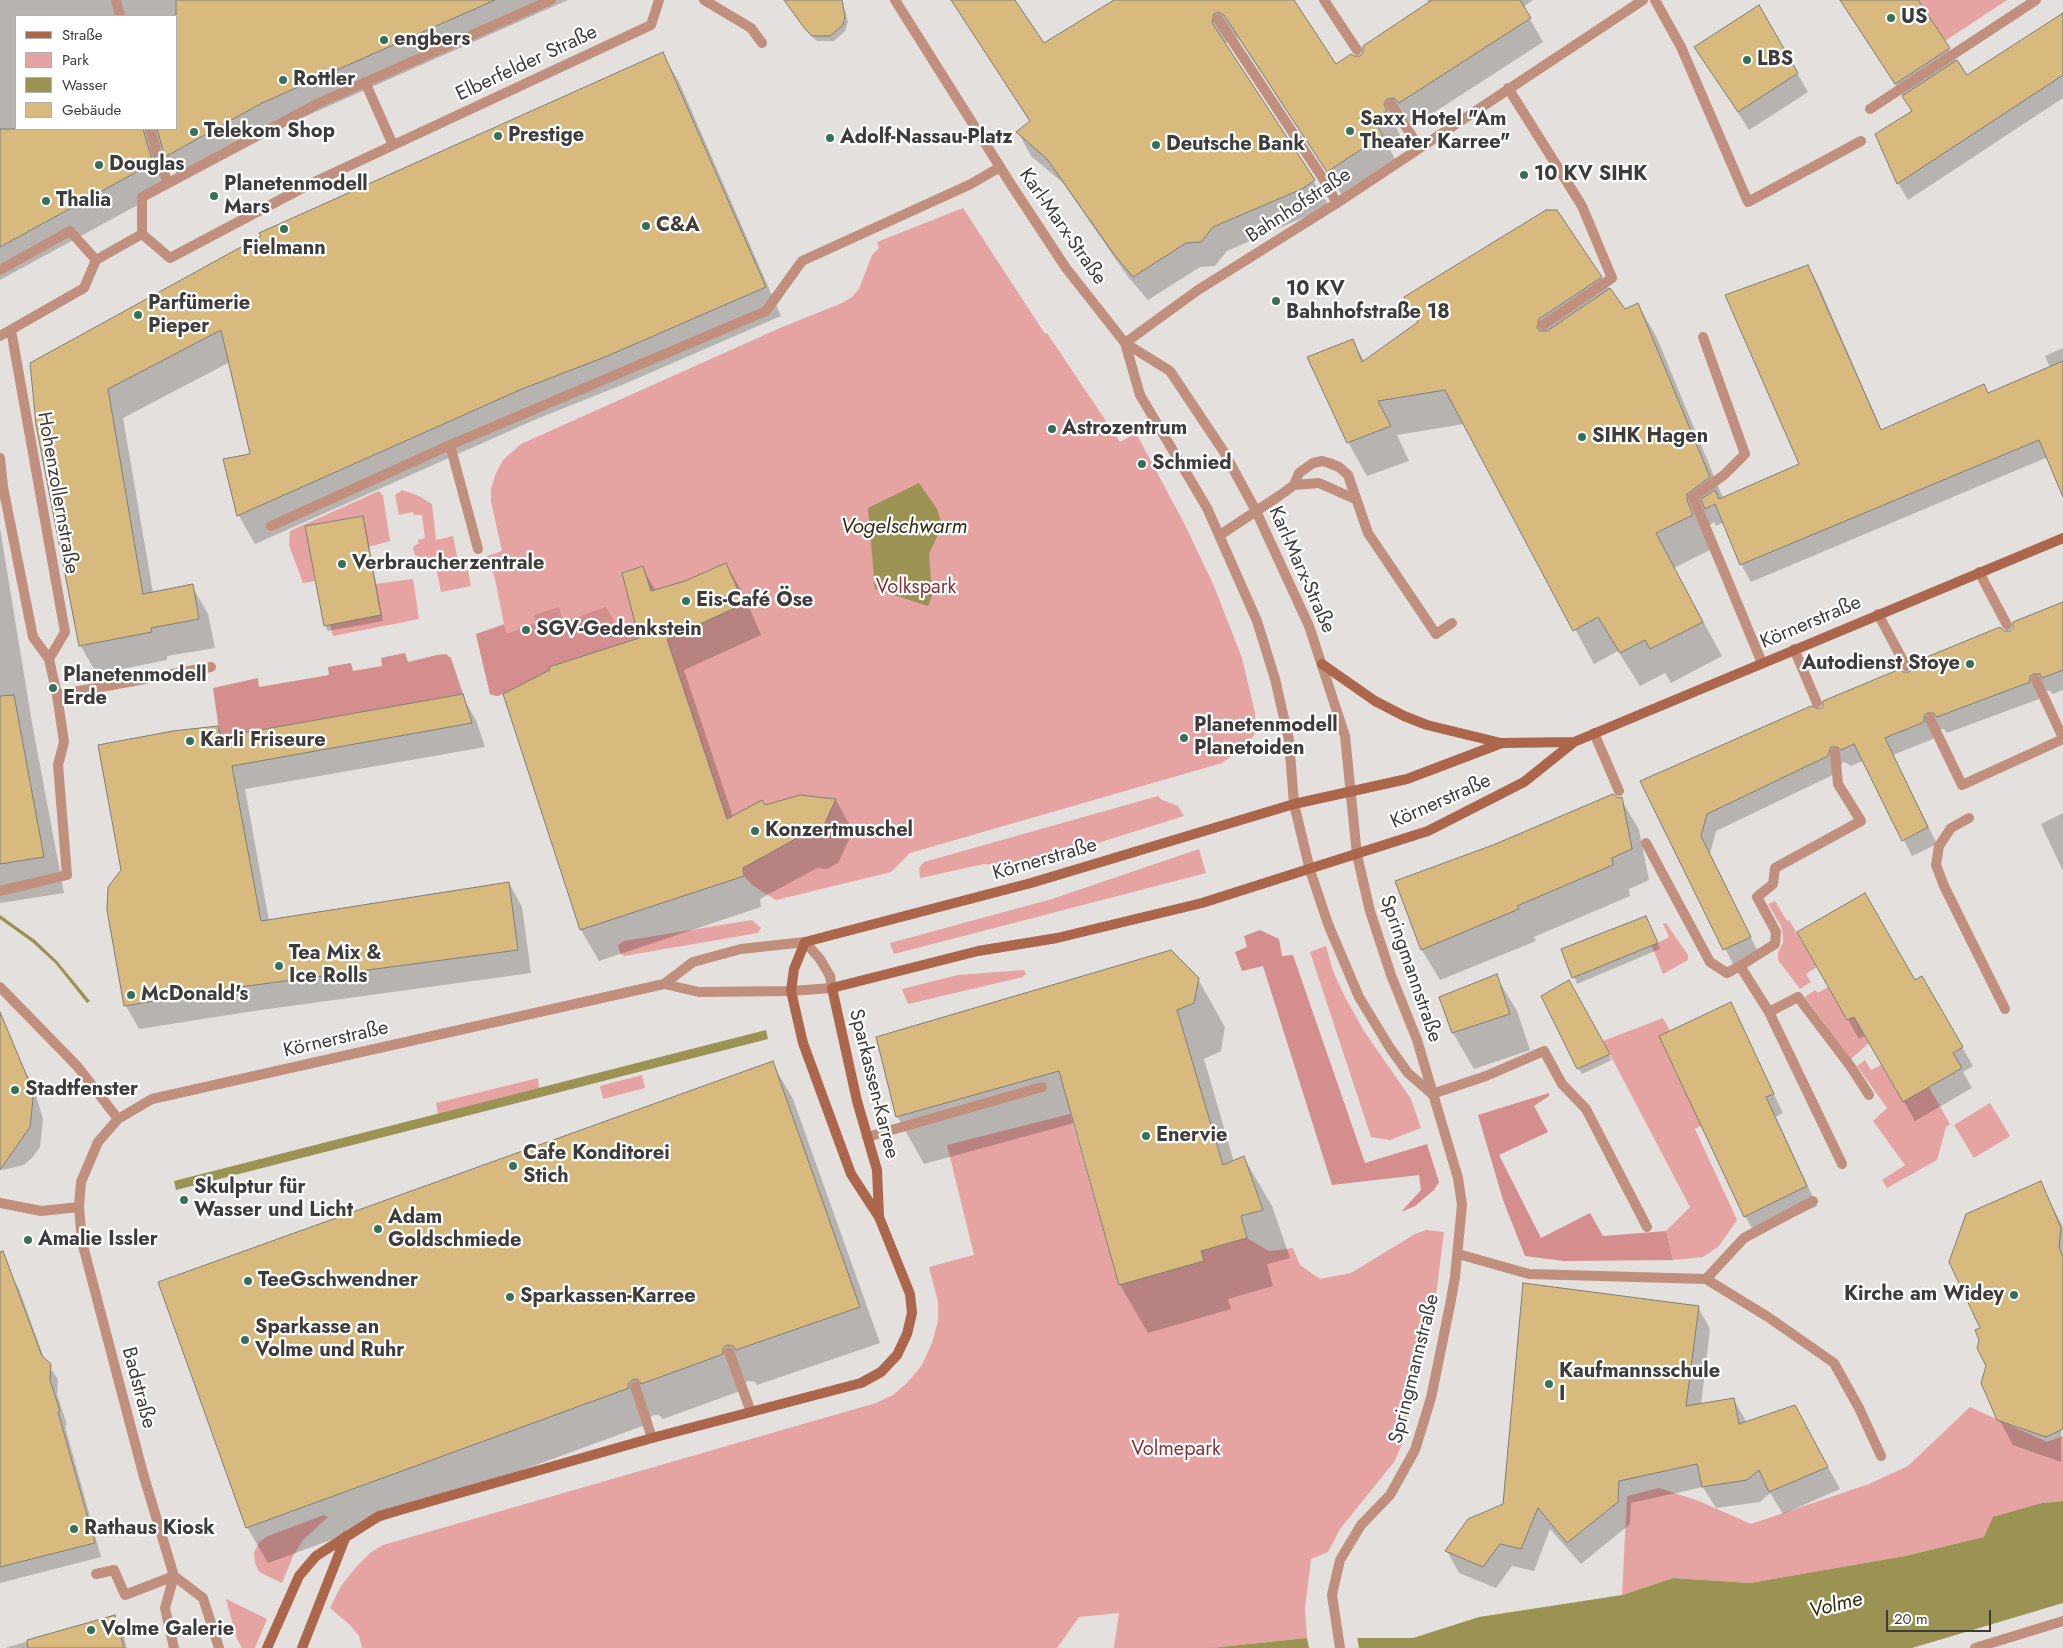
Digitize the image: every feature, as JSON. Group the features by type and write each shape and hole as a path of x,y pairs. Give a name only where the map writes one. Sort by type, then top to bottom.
{"street":[{"path":"116,0 120,15"},
{"path":"0,336 84,288 96,260 142,234 142,197 318,102 550,0"},
{"name":"Elberfelder Straße","path":"142,234 170,258 272,203 651,25 659,0"},
{"path":"704,0 751,28 762,43"},
{"name":"Karl-Marx-Straße","path":"895,0 1066,268 1125,343 1170,371 1183,386 1224,452 1256,511 1309,626 1345,736 1357,854"},
{"path":"1324,0 1356,50"},
{"name":"Bahnhofstraße","path":"1125,343 1198,290 1337,203 1643,0"},
{"path":"1655,0 1681,47 1748,202 1861,141"},
{"path":"1870,109 2036,0"},
{"path":"1218,19 1337,203"},
{"path":"365,82 394,145"},
{"path":"1508,88 1582,206 1612,278 1543,325"},
{"path":"1391,104 1419,147"},
{"path":"150,130 158,160 168,183"},
{"path":"271,526 450,445 766,311 802,261 971,184 1000,167"},
{"path":"0,270 70,231 96,260"},
{"name":"Hohenzollernstraße","path":"11,330 65,632 49,659"},
{"path":"1702,337 1745,454 1724,475 1694,497 1762,663"},
{"name":"Karl-Marx-Straße","path":"1125,343 1140,394 1207,508 1257,621 1275,679 1289,740 1294,804"},
{"path":"450,445 478,549"},
{"path":"0,458 3,486 33,637 49,659 57,695 64,742 58,765 67,875 0,891"},
{"path":"1294,485 1299,473 1313,463 1322,461 1339,467 1348,475 1368,532 1436,634 1452,623"},
{"path":"1220,535 1294,485 1319,483 1356,499"},
{"name":"Körnerstraße","path":"664,984 699,992 791,992 832,988 978,951 1057,938 1202,903 1310,870 1428,831 1471,811 1524,782 1574,742 2063,538"},
{"path":"1980,572 2007,625"},
{"path":"1878,614 1906,666"},
{"path":"1794,649 1817,703"},
{"path":"1322,664 1375,702 1404,716 1427,726 1502,743"},
{"path":"57,695 212,666"},
{"path":"1930,719 1962,785 2063,738 2036,680"},
{"path":"1594,733 1619,791"},
{"name":"Körnerstraße","path":"79,1207 81,1182 98,1142 118,1119 152,1099 664,984 693,962 741,949 805,942 1030,883 1294,804 1349,790 1407,779 1502,743 1574,742"},
{"path":"1646,842 1710,962 1727,973 1775,944 1776,932 1757,897 1773,884 1775,868 1861,821 1838,784 1835,753"},
{"path":"1294,804 1310,870"},
{"path":"1969,818 1950,828 1939,846 1936,865 1944,886 2005,1010"},
{"name":"Springmannstraße","path":"1340,1648 1332,1595 1340,1560 1361,1525 1390,1495 1415,1450 1431,1398 1452,1296 1462,1204 1458,1178 1417,1040 1391,975 1370,911 1357,854"},
{"name":"Springmannstraße","path":"1310,870 1328,924 1359,997 1390,1048 1408,1073 1432,1094"},
{"path":"791,992 794,969 805,942 820,959 830,976 832,988"},
{"path":"1740,966 1769,1012 1842,1164"},
{"path":"0,986 78,1067 118,1119"},
{"name":"Sparkassen-Karree","path":"832,988 867,1137 877,1170 879,1218"},
{"name":"Sparkassen-Karree","path":"267,1648 299,1576 316,1556 379,1516 652,1438 861,1383 881,1372 897,1354 908,1334 912,1313 910,1294 879,1218 851,1174 803,1043 791,992"},
{"path":"1769,1012 1798,997 1851,1067 1869,1095"},
{"path":"1432,1094 1486,1076 1544,1051 1562,1084 1586,1109 1647,1227"},
{"path":"867,1137 1042,1087"},
{"path":"1706,1279 1744,1238 1813,1201"},
{"path":"0,1203 41,1211 79,1207"},
{"name":"Badstraße","path":"79,1207 82,1242 104,1333 174,1576"},
{"path":"1458,1254 1529,1274 1706,1279 1768,1316 1834,1363 1859,1408 1881,1456"},
{"path":"730,1352 751,1412"},
{"path":"635,1386 652,1438"},
{"path":"302,1648 346,1536"},
{"path":"96,1574 114,1570 125,1595 174,1576"},
{"path":"174,1576 165,1608 174,1648"},
{"path":"174,1576 203,1598 219,1648"},
{"path":"1975,1648 2063,1621"}],"green space":[{"path":"1918,0 2007,0 1945,41"},
{"name":"Volkspark","path":"963,208 1045,334 1047,333 1120,442 1136,433 1185,525 1214,586 1242,658 1255,713 1256,732 1245,747 1222,763 910,853 891,872 776,900 752,885 744,876 664,630 550,667 550,670 497,696 490,694 476,634 504,624 495,579 487,556 502,551 491,502 491,489 503,460 521,444 780,328 842,303 852,297 859,289 872,255 879,248 877,242"},
{"path":"402,490 419,496 432,504 436,540 453,536 458,561 466,560 471,586 441,592 436,566 415,555 413,548 419,544 418,540 425,538 422,515 414,515 413,512 399,515 395,495"},
{"path":"379,491 383,496 390,541 368,547 362,516 306,526 315,581 303,583 289,545 290,531"},
{"path":"413,579 419,619 333,636 330,624 375,584"},
{"path":"1158,796 1162,800 1178,806 1184,816 1024,866 984,864 920,878 919,868 924,862"},
{"path":"1199,849 1206,873 894,954 890,943 1052,899"},
{"path":"1775,901 1787,921 1789,920 1817,967 1806,974 1811,982 1800,989 1778,960 1783,935 1781,926 1768,904"},
{"path":"752,920 761,928 758,933 624,956 620,953 618,945 624,941"},
{"path":"1666,923 1688,955 1688,960 1663,974 1652,946 1669,937 1663,924"},
{"path":"1326,946 1333,971 1346,999 1364,1031 1411,1099 1421,1128 1390,1140 1371,1137 1310,952"},
{"path":"1024,970 1026,974 1023,977 908,1004 902,989 958,975"},
{"path":"1828,987 1847,1020 1854,1017 1869,1043 1851,1059 1805,997 1815,990 1818,993"},
{"path":"1663,1018 1670,1031 1660,1036 1711,1121 1695,1129 1737,1220 1719,1246 1703,1257 1673,1260 1666,1231 1690,1207 1603,1041"},
{"path":"1865,1060 1871,1070 1881,1065 1903,1102 1929,1087 1950,1124 1946,1127 1937,1160 1887,1188 1882,1180 1905,1165 1873,1121 1887,1108 1857,1066"},
{"path":"642,1075 645,1088 603,1099 600,1086"},
{"path":"538,1078 539,1088 438,1114 436,1103"},
{"path":"1990,1103 2010,1136 1974,1158 1954,1125"},
{"name":"Volmepark","path":"1070,1114 1119,1285 1204,1261 1201,1251 1247,1238 1269,1251 1293,1248 1300,1265 1320,1279 1351,1273 1415,1234 1426,1230 1444,1232 1435,1303 1404,1440 1394,1462 1340,1529 1328,1552 1311,1559 1305,1609 1307,1638 1211,1648 1114,1648 1119,1613 1079,1617 1057,1648 362,1648 359,1636 350,1625 330,1608 341,1586 357,1566 370,1553 383,1545 876,1403 893,1395 907,1383 922,1365 932,1343 938,1321 938,1302 929,1267 974,1255 947,1145"},
{"path":"1970,1407 2047,1442 2063,1436 2063,1501 2042,1503 1985,1537 1905,1556 1750,1583 1673,1578 1622,1595 1627,1496 1659,1488 1699,1501 1751,1524 1869,1484 1908,1466"},
{"path":"324,1515 328,1517 303,1540 293,1556 282,1583 259,1572 255,1563 254,1553 259,1542 268,1536"},
{"path":"226,1599 267,1619 255,1648 242,1648 237,1639"}],"shaded area":[{"path":"559,607 563,622 606,607 618,628 636,626 642,638 550,667 550,670 503,694 497,696 490,694 476,634 504,625 507,634 536,623 534,615"},
{"path":"405,653 408,662 446,654 451,658 463,694 220,737 213,688 258,678 259,687 329,675 328,667 351,663 353,671 382,666 381,658"},
{"path":"1260,930 1279,939 1282,956 1293,955 1365,1163 1427,1144 1439,1182 1434,1190 1415,1206 1401,1212 1421,1190 1419,1175 1332,1185 1263,966 1242,971 1235,952 1247,947 1244,936"},
{"path":"1549,1093 1549,1096 1534,1106 1548,1132 1499,1155 1541,1238 1590,1213 1603,1236 1666,1231 1673,1260 1564,1261 1525,1256 1503,1200 1478,1115"}],"water":[{"name":"Vogelschwarm","path":"919,483 937,509 941,522 940,530 929,554 932,596 928,606 875,589 868,508"},
{"path":"0,915 35,940 57,961 90,1001 87,1003 55,963 32,942 0,919"},
{"path":"766,1030 768,1039 176,1190 174,1181"},
{"name":"Volme","path":"2063,1501 2063,1603 1912,1648 1211,1648 1307,1638 1413,1638 1479,1617 1622,1595 1673,1578 1750,1583 1905,1556 1984,1537 1993,1517 2042,1503"}],"pier":[{"path":"1326,1636 1357,1637 1359,1648 1309,1648 1307,1638"}],"building":[{"path":"176,0 495,0 262,103 165,157 157,130 178,130 178,15 176,15"},
{"path":"784,0 842,0 845,16 843,25 830,36 812,36"},
{"path":"951,0 1015,0 1044,43 1114,0 1294,0 1336,64 1351,54 1360,56 1363,53 1363,46 1432,0 1520,0 1531,18 1399,103 1394,98 1387,99 1384,104 1387,111 1373,120 1383,135 1327,172 1224,15 1218,12 1214,14 1212,23 1315,180 1302,189 1213,227 1201,242 1186,243 1133,277 1113,253 1047,159 1016,132 1030,121"},
{"name":"US","path":"1840,0 1918,0 1950,48 1895,84"},
{"name":"LBS","path":"1759,5 1798,73 1738,112 1694,47"},
{"path":"2063,13 2063,75 1897,184 1875,134 1912,111 1902,96 1957,60 1967,75"},
{"path":"663,52 766,287 605,357 522,389 237,516 223,459 250,454 221,330 108,389 143,594 193,584 199,619 151,628 152,632 79,646 36,425 30,363 261,236 259,233"},
{"path":"0,129 143,130 153,163 0,247"},
{"name":"SIHK Hagen","path":"1546,210 1557,210 1602,277 1539,319 1537,328 1540,331 1547,331 1610,288 1625,309 1638,303 1710,477 1687,494 1687,500 1693,515 1656,533 1703,622 1650,649 1645,640 1620,653 1598,617 1573,631 1445,390 1378,401 1391,426 1347,443 1307,357 1353,339 1362,362 1418,322 1404,297"},
{"path":"1808,265 1881,430 1984,384 1988,393 2063,361 2063,497 2039,440 1740,565 1715,504 1705,509 1701,499 1715,490 1719,499 1799,464 1725,295"},
{"name":"Verbraucherzentrale","path":"363,516 381,615 324,626 305,526"},
{"path":"726,563 744,604 667,639 727,819 762,800 765,805 800,795 836,799 821,832 809,838 799,837 743,868 744,876 580,930 503,694 550,670 549,667 639,638 622,573 643,566 651,591 685,581"},
{"path":"2063,602 2063,670 2042,678 2040,674 2034,674 2030,676 2030,682 1937,717 1933,713 1927,713 1924,716 1924,722 1885,738 1928,827 1902,841 1854,744 1841,750 1837,747 1831,747 1828,756 1707,814 1701,836 1751,937 1723,950 1640,781 1811,706 1819,709 1823,707 1823,701 1900,669 1903,672 1909,672 1912,669 1912,663 2000,627 2004,631 2010,631 2013,628 2013,622"},
{"path":"463,694 472,723 232,766 261,921 509,882 518,950 240,987 124,1006 107,910 108,887 121,870 98,745 173,731 218,726 220,737"},
{"path":"14,695 44,857 0,864 0,696"},
{"path":"1613,794 1618,798 1622,797 1632,849 1612,858 1613,865 1517,906 1519,909 1421,950 1395,881 1493,845"},
{"path":"1865,893 1915,980 1922,976 1963,1047 1953,1053 1962,1068 1903,1102 1854,1017 1847,1020 1797,932"},
{"path":"1646,916 1658,943 1572,978 1561,949"},
{"name":"Enervie","path":"1171,950 1199,978 1194,1003 1177,1010 1223,1165 1244,1156 1263,1210 1241,1216 1247,1238 1201,1251 1204,1261 1119,1285 1059,1071 896,1117 876,1037"},
{"path":"1497,974 1510,1014 1452,1033 1439,997"},
{"path":"1569,980 1610,1054 1577,1069 1541,996"},
{"path":"1731,1002 1774,1094 1766,1097 1807,1186 1744,1217 1659,1036"},
{"name":"Stadtfenster","path":"0,1012 29,1081 33,1099 30,1127 0,1170"},
{"name":"Sparkassen-Karree","path":"773,1061 860,1307 736,1350 733,1346 727,1345 723,1348 723,1354 710,1359 641,1384 637,1379 632,1380 628,1384 629,1388 246,1528 158,1282"},
{"name":"Kirche am Widey","path":"2041,1181 2061,1228 2059,1247 2063,1257 2063,1429 2046,1437 1997,1420 1981,1383 1986,1366 1977,1348 1979,1340 1975,1330 1980,1328 1949,1262 1966,1214"},
{"path":"3,1251 42,1356 51,1364 50,1380 95,1543 0,1567 0,1252"},
{"name":"Kaufmannsschule I","path":"1523,1283 1699,1306 1686,1406 1734,1398 1739,1424 1795,1405 1828,1467 1769,1492 1759,1470 1747,1480 1702,1487 1697,1464 1619,1481 1618,1502 1567,1543 1538,1508 1521,1549 1500,1544 1483,1567 1445,1551 1468,1519 1503,1504"},
{"name":"Volme Galerie","path":"115,1615 124,1648 28,1648 27,1640"}],"place":[{"name":"US","path":"1891,18"},
{"name":"engbers","path":"384,40"},
{"name":"LBS","path":"1747,60"},
{"name":"Rottler","path":"283,80"},
{"name":"Saxx Hotel \"Am Theater Karree\"","path":"1350,131"},
{"name":"Telekom Shop","path":"194,132"},
{"name":"Prestige","path":"498,136"},
{"name":"Adolf-Nassau-Platz","path":"830,138"},
{"name":"Deutsche Bank","path":"1156,145"},
{"name":"Douglas","path":"99,165"},
{"name":"10 KV SIHK","path":"1524,175"},
{"name":"Planetenmodell Mars","path":"214,196"},
{"name":"Thalia","path":"46,201"},
{"name":"C&A","path":"646,226"},
{"name":"Fielmann","path":"284,229"},
{"name":"10 KV Bahnhofstraße 18","path":"1276,301"},
{"name":"Parfümerie Pieper","path":"138,315"},
{"name":"Astrozentrum","path":"1052,429"},
{"name":"SIHK Hagen","path":"1582,437"},
{"name":"Schmied","path":"1142,464"},
{"name":"Verbraucherzentrale","path":"342,564"},
{"name":"Eis-Café Öse","path":"686,601"},
{"name":"SGV-Gedenkstein","path":"526,630"},
{"name":"Autodienst Stoye","path":"1970,664"},
{"name":"Planetenmodell Erde","path":"53,688"},
{"name":"Planetenmodell Planetoiden","path":"1184,738"},
{"name":"Karli Friseure","path":"190,741"},
{"name":"Konzertmuschel","path":"755,831"},
{"name":"Tea Mix & Ice Rolls","path":"279,966"},
{"name":"McDonald's","path":"131,995"},
{"name":"Stadtfenster","path":"15,1090"},
{"name":"Enervie","path":"1146,1136"},
{"name":"Cafe Konditorei Stich","path":"513,1166"},
{"name":"Skulptur für Wasser und Licht","path":"184,1200"},
{"name":"Adam Goldschmiede","path":"378,1229"},
{"name":"Amalie Issler","path":"28,1240"},
{"name":"TeeGschwendner","path":"248,1281"},
{"name":"Kirche am Widey","path":"2014,1295"},
{"name":"Sparkassen-Karree","path":"510,1297"},
{"name":"Sparkasse an Volme und Ruhr","path":"245,1340"},
{"name":"Kaufmannsschule I","path":"1549,1384"},
{"name":"Rathaus Kiosk","path":"74,1529"},
{"name":"Volme Galerie","path":"91,1630"}]}
